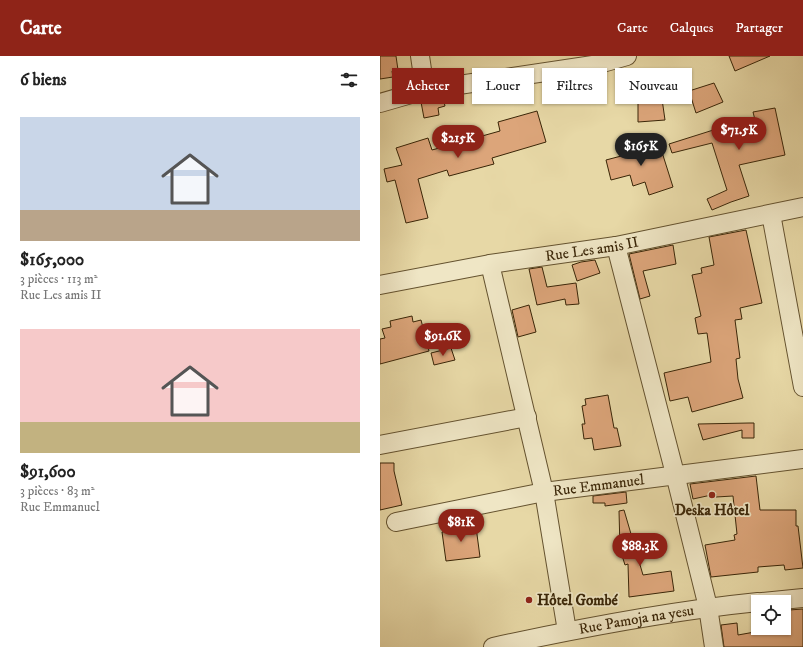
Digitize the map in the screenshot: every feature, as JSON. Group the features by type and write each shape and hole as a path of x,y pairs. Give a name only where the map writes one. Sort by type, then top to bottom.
{"street":[{"path":"420,56 422,68"},
{"path":"464,84 599,64 627,56"},
{"path":"380,103 392,100"},
{"name":"Rue Les amis II","path":"380,285 490,264 616,246 803,207"},
{"path":"771,214 803,387"},
{"path":"616,246 708,607 714,647"},
{"path":"490,264 544,492 567,630"},
{"path":"380,445 527,417"},
{"name":"Rue Emmanuel","path":"396,522 544,492 675,474 803,459"},
{"path":"791,599 803,598"},
{"name":"Rue Pamoja na yesu","path":"493,647 567,630 708,607 751,603"}],"building":[{"path":"380,56 396,56 398,68 392,68 392,77 380,79"},
{"path":"729,56 770,56 735,71"},
{"path":"714,83 723,102 696,113 692,100 692,90"},
{"path":"421,104 444,104 445,106 438,108 439,115 424,118"},
{"path":"638,104 663,104 665,120 638,122"},
{"path":"775,108 785,155 739,165 749,196 712,210 707,199 727,190 712,143 672,153 669,144 726,126 755,120 753,112"},
{"path":"537,111 546,142 492,158 494,164 449,176 447,170 418,179 428,218 406,223 395,180 387,182 384,169 402,165 396,148 428,138 432,150 500,131 498,122"},
{"path":"631,134 639,156 661,149 673,187 649,195 645,182 633,186 630,175 611,180 606,160 625,155 619,138"},
{"path":"746,230 762,303 740,308 742,319 735,320 740,358 736,359 738,379 743,398 692,412 688,397 670,401 664,373 711,362 707,333 698,334 695,318 701,316 692,275 702,273 701,268 714,265 709,237"},
{"path":"673,245 676,264 643,271 650,296 640,299 629,254"},
{"path":"595,260 600,273 577,281 572,265"},
{"path":"542,267 547,287 576,283 579,304 566,305 565,299 537,305 529,269"},
{"path":"529,305 536,332 518,337 512,310"},
{"path":"412,316 413,322 421,320 429,351 380,364 380,339 385,338 382,329 391,327 390,321"},
{"path":"451,348 455,360 434,365 431,353"},
{"path":"608,395 614,428 617,428 621,446 594,450 592,438 584,439 582,424 585,424 582,406 586,405 585,399"},
{"path":"754,423 754,438 742,438 742,430 703,440 698,424"},
{"path":"380,463 394,463 394,471 402,505 380,510"},
{"path":"756,476 760,510 796,510 796,526 798,526 803,568 785,570 784,565 758,567 758,572 711,577 705,545 735,540 734,535 737,534 733,496 716,497 716,494 693,499 690,484"},
{"path":"626,492 627,503 605,506 605,503 593,503 593,496"},
{"path":"624,510 643,575 671,571 674,591 629,597 628,564 625,565 620,549 619,511"},
{"path":"467,522 468,528 476,527 480,557 446,561 442,532 454,530 454,524"},
{"path":"803,609 803,647 724,647 721,625 737,623 738,635 751,633 751,635 791,635 791,610"}],"place":[{"name":"Deska Hôtel","path":"712,495"},
{"name":"Hôtel Gombé","path":"529,600"}]}
